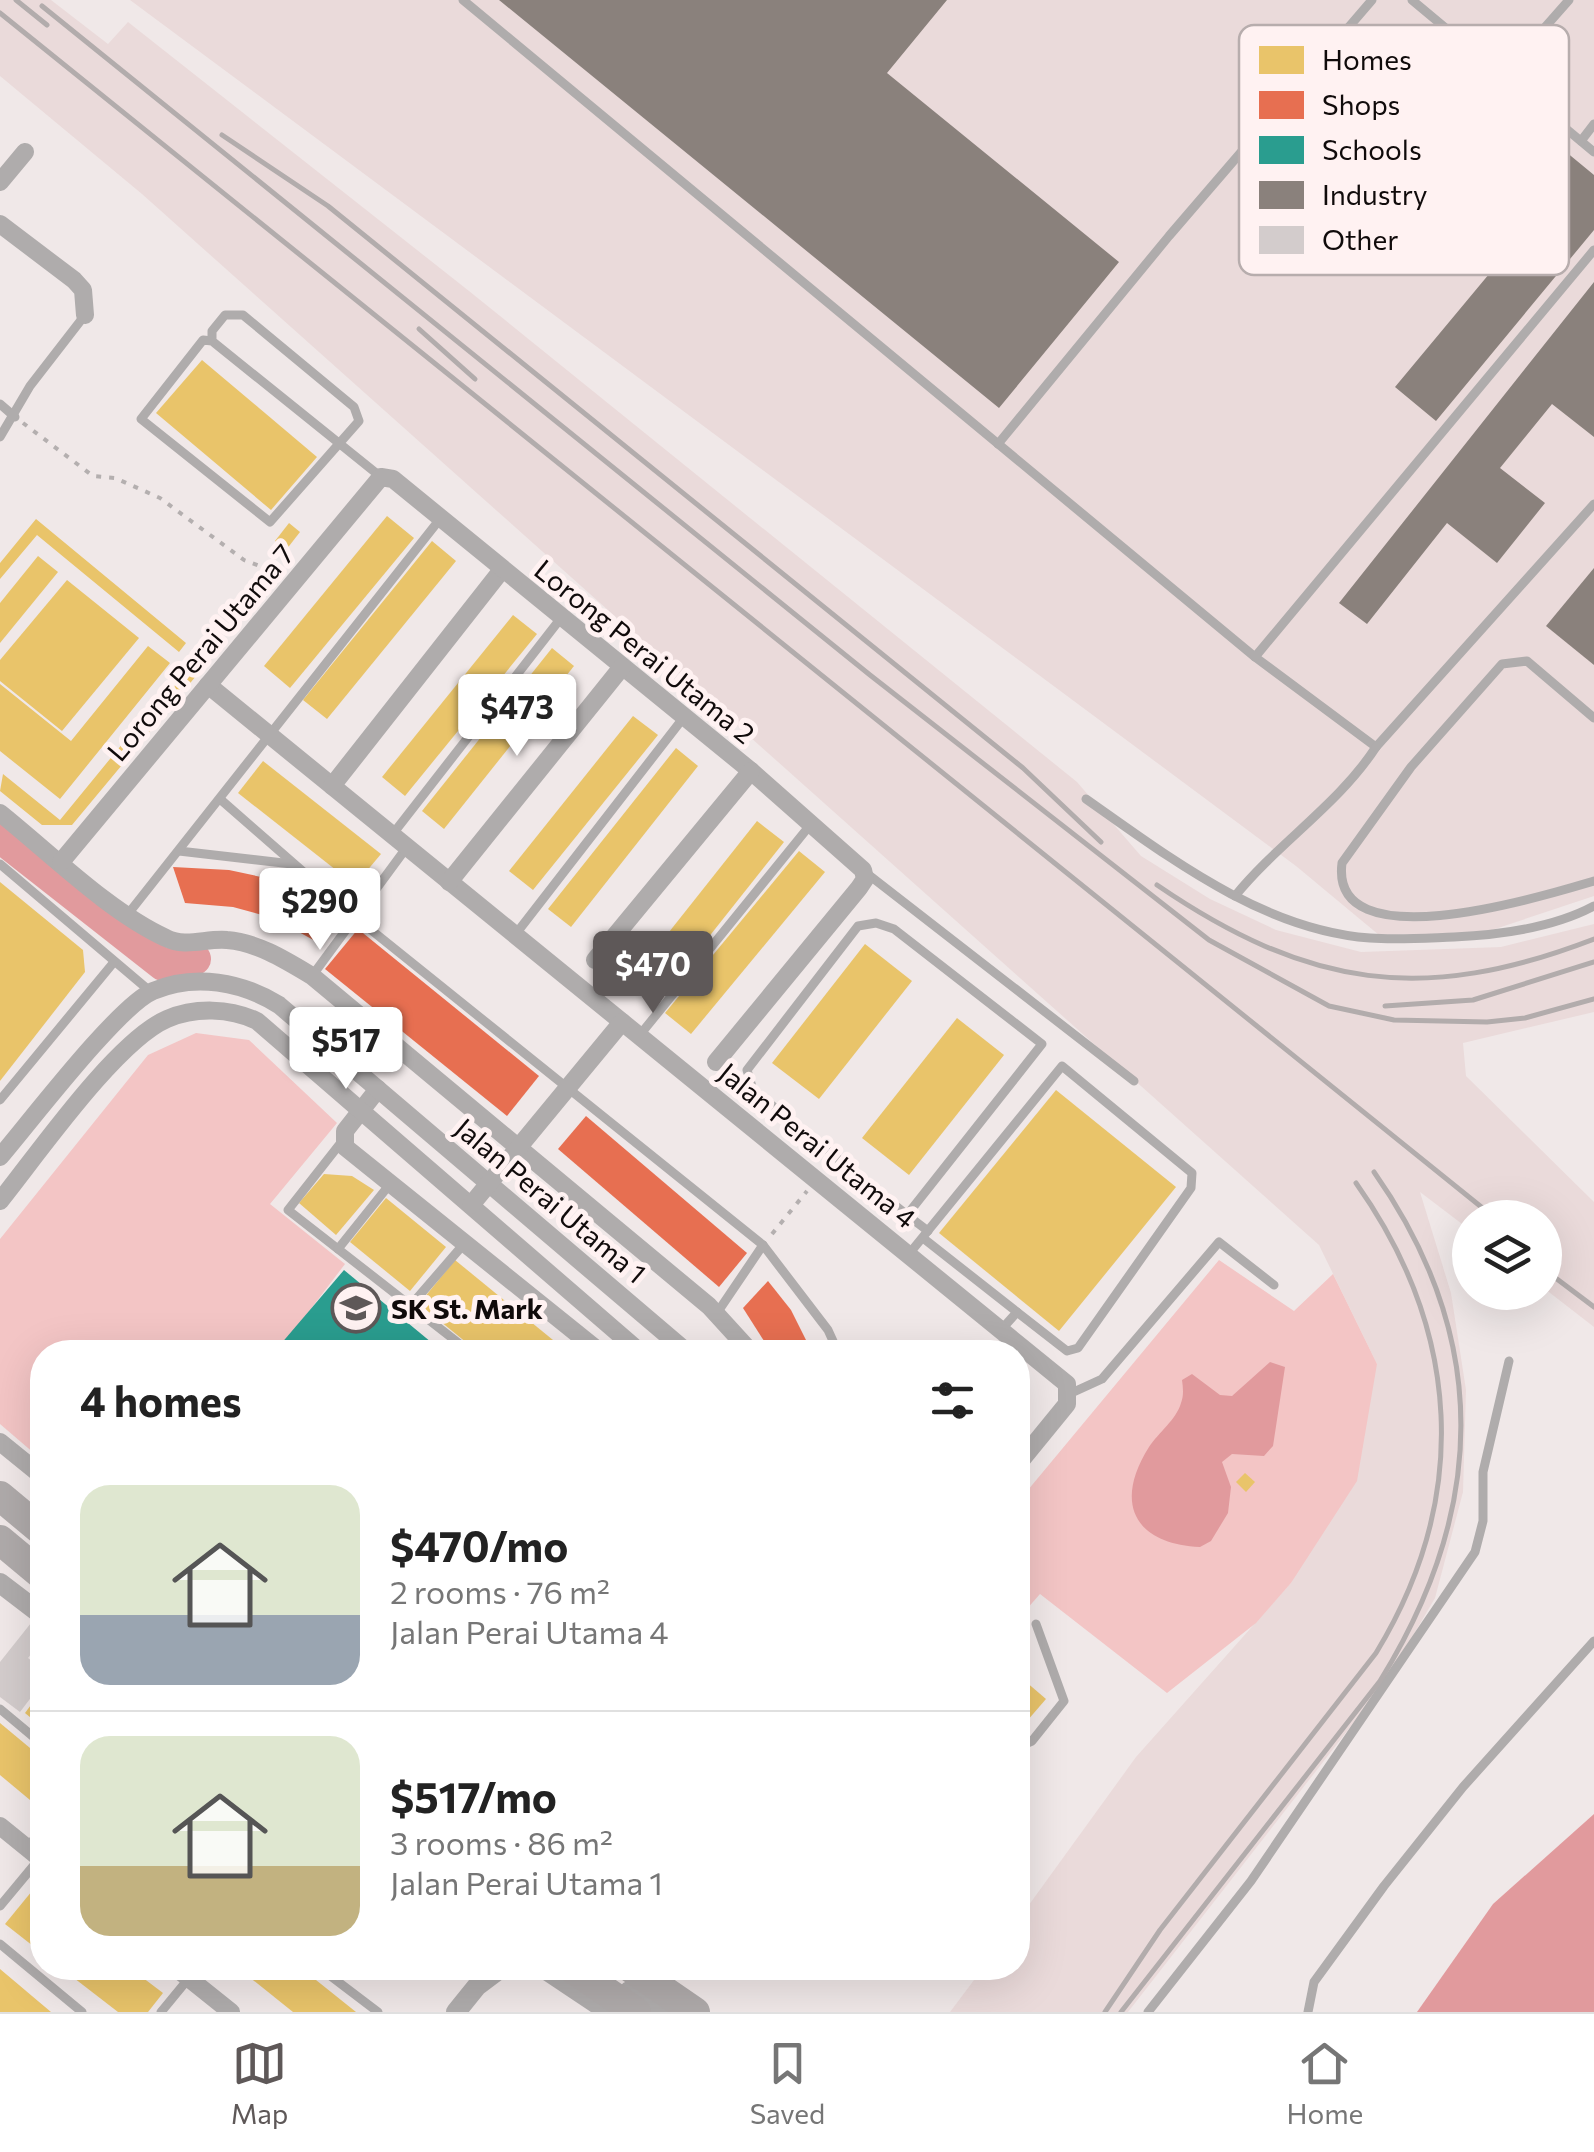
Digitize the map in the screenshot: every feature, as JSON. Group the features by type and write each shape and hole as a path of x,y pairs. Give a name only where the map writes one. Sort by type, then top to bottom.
{"highway":[{"path":"0,1496 30,1522"},
{"path":"0,1540 30,1565"},
{"path":"589,1980 636,2012"},
{"path":"648,1980 695,2012"}],"street":[{"path":"0,182 26,152"},
{"path":"0,224 74,280 83,290 84,315"},
{"name":"Lorong Perai Utama 2","path":"381,478 392,479 751,770 864,874"},
{"name":"Lorong Perai Utama 7","path":"61,862 381,478"},
{"path":"332,786 501,571"},
{"path":"450,882 622,667"},
{"name":"Jalan Perai Utama 4","path":"208,685 1012,1340"},
{"path":"595,960 751,770"},
{"name":"Jalan Perai Utama 1","path":"0,812 128,914 166,938 181,943 228,940 262,949 312,976 717,1314 740,1340"},
{"path":"716,1062 864,874"},
{"name":"Jalan Perai Utama 1","path":"151,992 170,986 222,982 257,992 280,1005 674,1340"},
{"path":"0,1157 133,1003 151,992"},
{"name":"Jalan Perai Utama 1","path":"0,1202 82,1097 150,1028 179,1014 238,1012 257,1021 626,1340"},
{"path":"472,1206 622,1022"},
{"path":"378,1089 359,1110 343,1140 345,1147 582,1340"},
{"name":"Jalan Perai Utama 4","path":"1030,1356 1067,1389"},
{"path":"1030,1449 1066,1404 1067,1389"},
{"path":"0,1442 30,1466"},
{"path":"0,1583 30,1606"},
{"path":"0,1826 30,1850"},
{"path":"191,1980 231,2012"},
{"path":"456,2012 477,1980"},
{"path":"561,1980 609,2012"},
{"path":"612,1980 660,2012"}],"lane":[{"path":"463,0 1255,657 1376,747"},
{"path":"1350,25 1372,0"},
{"path":"1412,0 1442,25"},
{"path":"1547,25 1569,0"},
{"path":"1581,141 1594,124"},
{"path":"1569,131 1594,152"},
{"path":"998,444 1239,155"},
{"path":"1255,657 1594,250"},
{"path":"0,437 30,386 84,315"},
{"path":"212,341 212,331 226,315 242,315 354,408 358,421 338,442 270,522 141,419 203,340 212,341 338,442 381,478"},
{"path":"0,404 15,417"},
{"path":"1235,896 1268,855 1356,774 1594,504"},
{"path":"128,914 440,519"},
{"path":"312,976 355,917 399,841 561,618"},
{"path":"1594,718 1528,661 1502,664 1410,768 1342,863 1341,872 1352,899 1365,908 1410,918 1475,912 1594,882"},
{"path":"515,935 684,716"},
{"path":"220,798 355,917 763,1245 833,1340"},
{"path":"1086,799 1175,862 1235,896 1288,918 1367,938 1494,935 1594,906"},
{"path":"639,1036 811,824"},
{"path":"179,851 295,865"},
{"path":"0,864 151,992"},
{"path":"864,874 1134,1082"},
{"path":"907,1214 1042,1044 894,929 876,923 858,926 747,1070 747,1082 907,1214 926,1235 1017,1312 1067,1351 1078,1348 1185,1202 1192,1173 1062,1066 926,1235 909,1254"},
{"path":"0,1100 114,962"},
{"path":"343,1140 288,1210 456,1340"},
{"path":"338,1249 390,1184"},
{"path":"1067,1389 1102,1379 1219,1242 1274,1286"},
{"path":"412,1304 464,1245"},
{"path":"717,1314 763,1245"},
{"path":"1001,1330 1017,1312"},
{"path":"1148,2012 1251,1881 1475,1552 1482,1521 1486,1455 1509,1361"},
{"path":"1030,1742 1064,1701 1036,1624"},
{"path":"1308,2012 1314,1982 1384,1886 1463,1787 1594,1642"},
{"path":"0,1709 30,1734"},
{"path":"0,1906 30,1864"},
{"path":"0,1944 30,1969"},
{"path":"43,1980 82,2012"},
{"path":"161,2012 178,1980"},
{"path":"336,1980 378,2012"}],"path":[{"path":"15,417 93,476 115,478 160,498 244,560 298,578"},
{"path":"763,1245 816,1180"}],"shaded area":[{"path":"0,0 51,0 108,44 128,22 469,291 1077,782 1141,856 1210,899 1276,930 1361,952 1501,947 1594,924 1594,1012 1463,1043 1466,1076 1594,1202 1594,1327 1562,1302 1562,1200 1452,1200 1452,1216 1420,1192 1451,1293 1466,1390 1463,1492 1435,1598 1387,1680 1128,2012 950,2012 974,1980 1030,1980 1030,1903 1136,1757 1291,1583 1377,1364 1319,1245 142,194 0,76"},
{"path":"130,0 1594,0 1594,896 1483,933 1379,935 1296,866"},
{"path":"196,1033 249,1040 337,1123 270,1204 345,1264 287,1340 30,1340 30,1450 0,1424 0,1239 148,1055"},
{"path":"1219,1260 1294,1311 1333,1274 1377,1364 1357,1481 1291,1583 1256,1623 1167,1693 1040,1594 1030,1605 1030,1488"},
{"path":"1270,1362 1285,1367 1273,1446 1264,1456 1232,1454 1222,1462 1231,1487 1228,1513 1211,1541 1200,1547 1178,1544 1146,1529 1132,1503 1133,1486 1149,1447 1179,1409 1182,1380 1192,1374 1220,1395 1232,1396"},
{"path":"1594,1814 1594,2012 1417,2012 1493,1904"}],"building: Homes":[{"path":"202,360 317,457 271,510 156,413"},
{"path":"387,516 414,538 290,688 264,666"},
{"path":"36,519 186,643 179,652 37,535 0,579 0,563"},
{"path":"289,523 300,532 286,550 275,541"},
{"path":"432,541 456,561 327,719 303,700"},
{"path":"38,556 58,572 0,643 0,603"},
{"path":"67,580 139,638 62,731 0,681 0,660"},
{"path":"513,615 537,634 405,796 382,777"},
{"path":"148,646 170,663 60,799 0,751 0,684 71,741"},
{"path":"552,648 574,666 444,829 422,811"},
{"path":"200,649 211,658 72,825 42,825 0,791 3,774 60,820"},
{"path":"633,716 658,735 533,890 509,871"},
{"path":"676,748 698,766 571,927 548,909"},
{"path":"263,761 381,854 355,885 238,793"},
{"path":"757,821 784,842 658,1001 631,980"},
{"path":"799,851 825,872 691,1034 665,1013"},
{"path":"0,882 83,950 85,972 0,1081"},
{"path":"865,944 912,981 819,1099 772,1063"},
{"path":"957,1018 1004,1055 909,1175 862,1138"},
{"path":"1056,1090 1176,1187 1059,1331 939,1233"},
{"path":"324,1174 352,1176 374,1190 336,1235 299,1203"},
{"path":"386,1198 446,1247 410,1291 350,1242"},
{"path":"455,1260 553,1340 463,1340 419,1304"},
{"path":"1245,1473 1255,1482 1246,1492 1236,1482"},
{"path":"1030,1685 1046,1699 1030,1718"},
{"path":"0,1723 30,1748 30,1800 0,1775"},
{"path":"30,1893 30,1944 5,1924"},
{"path":"0,1969 51,2012 0,2012"},
{"path":"77,1980 146,1980 163,1993 148,2012 118,2012"},
{"path":"253,1980 316,1980 356,2012 293,2012"}],"building: Shops":[{"path":"173,867 229,870 275,880 325,905 338,919 319,943 273,918 233,907 185,903"},
{"path":"358,929 539,1076 507,1116 325,969"},
{"path":"586,1116 747,1253 719,1287 558,1149"},
{"path":"768,1281 791,1310 806,1340 763,1340 743,1308"}],"building: Schools":[{"name":"SK St. Mark","path":"344,1270 429,1340 284,1340"}],"building: Industry":[{"path":"499,0 947,0 887,73 1119,262 999,408"},
{"path":"1569,154 1594,175 1594,230 1569,260"},
{"path":"1488,275 1557,275 1436,421 1395,387"},
{"path":"1594,282 1594,437 1552,404 1500,468 1545,503 1497,563 1447,523 1367,624 1339,603"},
{"path":"1594,568 1594,665 1546,626"}],"building: Other":[{"path":"30,1624 30,1699 20,1712 0,1697 0,1662"}],"waterway":[{"path":"0,837 163,965 195,959"}],"railway":[{"path":"16,0 47,25"},
{"path":"42,6 870,675 1209,940 1329,1006 1394,1020 1487,1022 1525,1018 1594,999"},
{"path":"0,13 1473,1200"},
{"path":"222,135 328,206 1023,768 1101,842"},
{"path":"419,329 475,379"},
{"path":"1157,885 1212,920 1265,946 1317,965 1368,975 1420,978 1475,973 1532,960 1594,939"},
{"path":"1385,1006 1473,1000 1594,962"},
{"path":"1121,2012 1380,1681 1415,1617 1440,1553 1456,1489 1461,1425 1456,1362 1440,1298 1412,1235 1374,1172"},
{"path":"1105,2012 1160,1930 1376,1653 1407,1594 1428,1535 1439,1475 1441,1415 1434,1356 1417,1297 1391,1239 1356,1183"},
{"path":"1562,1283 1594,1307"}],"place":[{"name":"SK St. Mark","path":"356,1308"}]}
